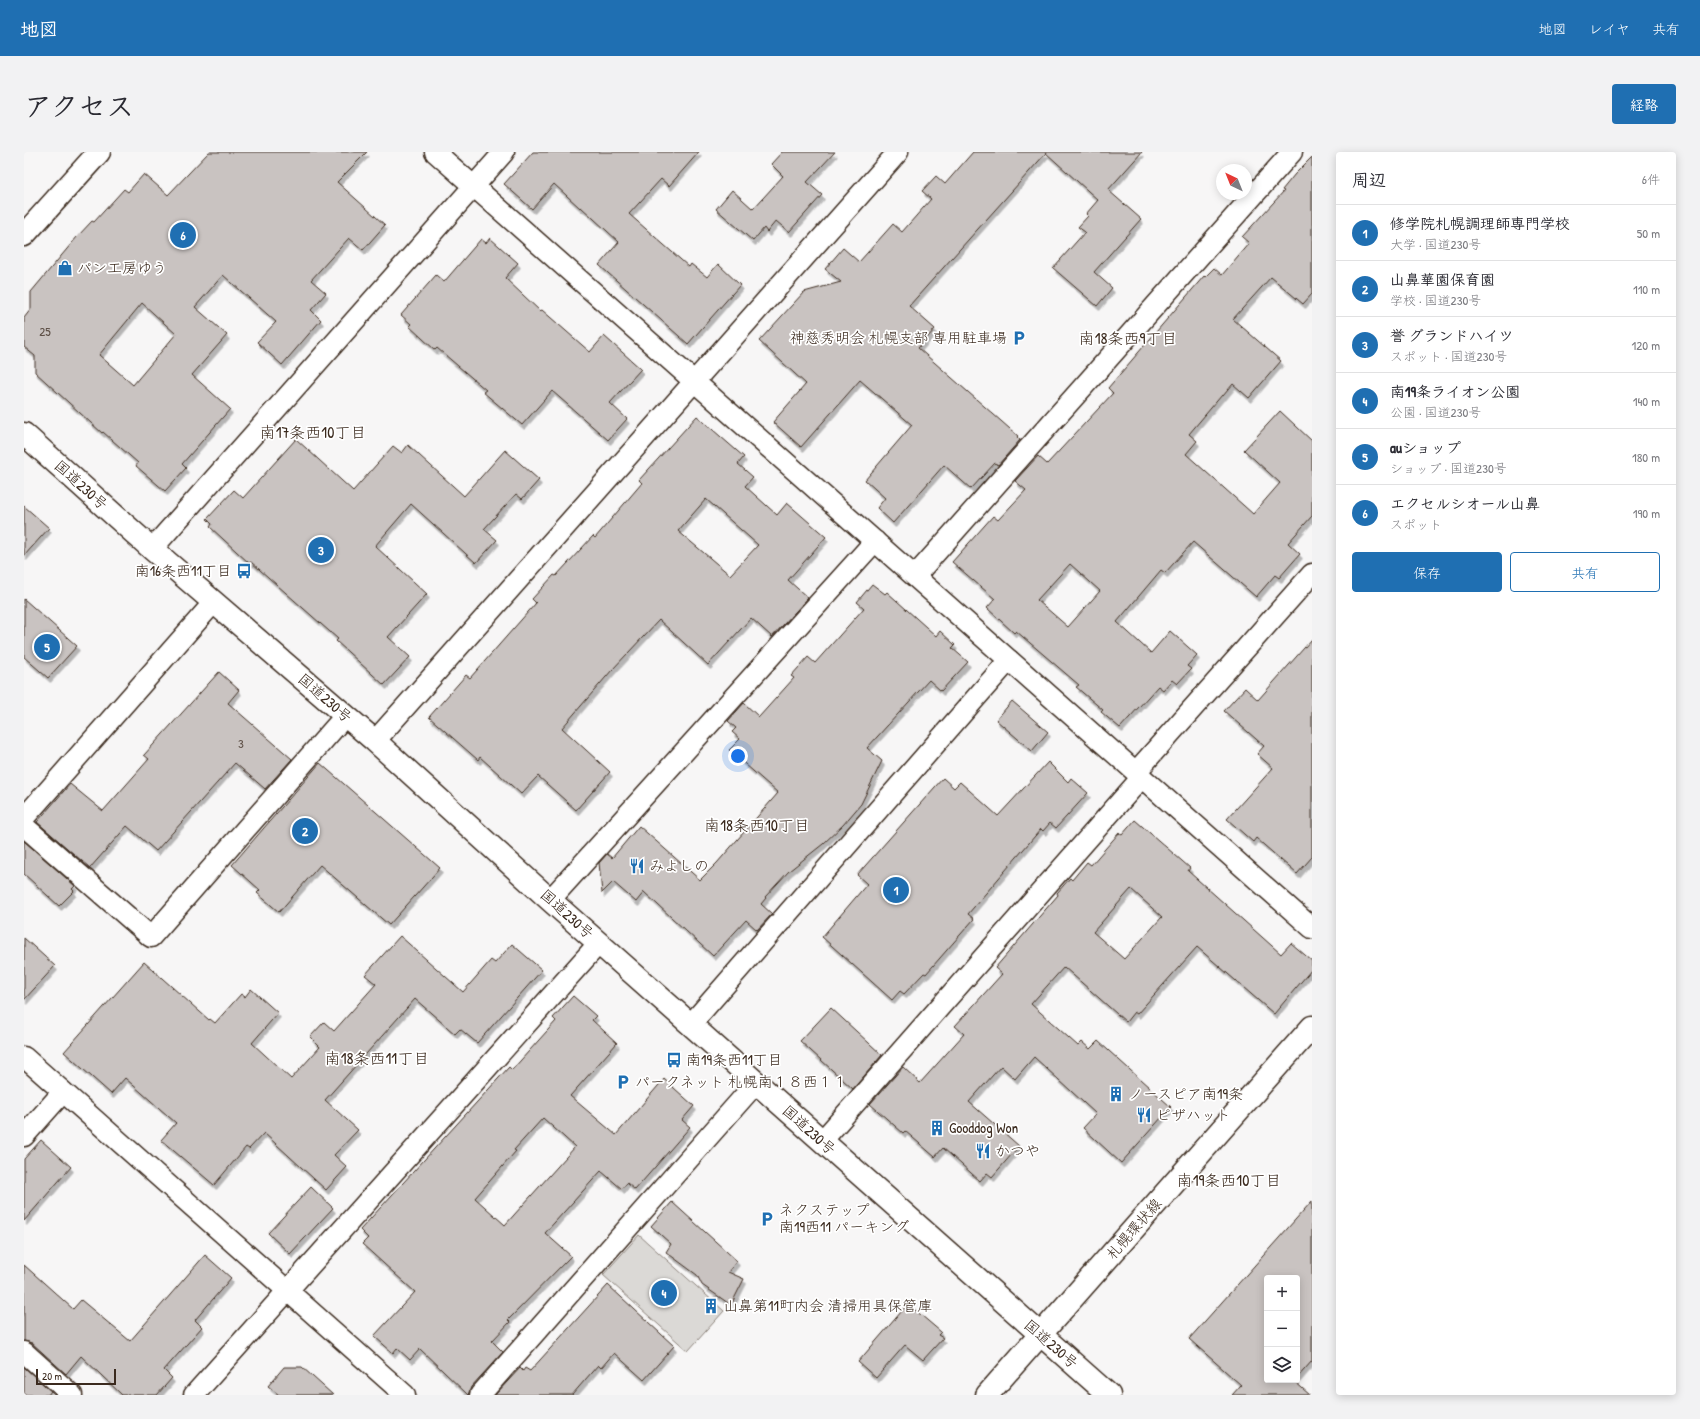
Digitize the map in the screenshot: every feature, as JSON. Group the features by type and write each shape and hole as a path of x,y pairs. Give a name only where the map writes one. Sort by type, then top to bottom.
{"main road":[{"path":"24,235 99,152"},
{"name":"国道230号","path":"24,434 152,549 374,741 550,900 1109,1395"},
{"name":"札幌環状線","path":"987,1395 1312,1027"}],"street":[{"path":"435,152 1312,928"},
{"path":"152,549 504,152"},
{"path":"374,741 898,152"},
{"path":"915,576 1292,152"},
{"path":"550,900 875,541"},
{"path":"822,1141 1312,574"},
{"path":"24,818 214,602"},
{"path":"691,1024 1009,660"},
{"path":"24,826 151,937 345,716"},
{"path":"194,1395 599,943"},
{"path":"24,1057 405,1395"},
{"path":"480,1395 756,1083"},
{"path":"24,1136 63,1092"},
{"path":"25,1355 72,1395"}],"shaded area":[{"path":"639,1235 724,1311 688,1351 603,1275"}],"building":[{"path":"209,152 367,152 337,182 385,225 363,250 349,238 311,280 326,293 311,310 321,320 282,365 257,342 276,322 223,275 195,307 227,335 192,375 230,409 182,464 186,468 165,491 136,466 138,463 103,432 102,433 35,372 35,356 24,347 24,318 31,309 31,292 77,237 92,221 94,222 124,189 128,192 144,174 168,195","holes":["142,303 176,334 133,385 99,355"]},
{"path":"533,152 699,152 669,186 661,179 629,214 689,267 691,264 707,277 718,264 740,285 688,344 599,265 619,242 581,207 580,208 554,184 532,209 504,184"},
{"path":"782,152 835,152 807,182 822,195 789,232 776,221 767,232 764,228 753,241 716,209 732,190 753,209 783,176 771,164"},
{"path":"973,152 1142,152 1108,190 1141,219 1094,272 1112,288 1097,306 1053,268 1085,232 1078,227 1088,216 1086,214 1098,200 1046,153 909,306 935,329 918,348 1018,436 1017,437 1020,440 998,465 995,463 971,489 944,465 893,523 877,508 885,498 865,480 912,425 860,380 801,447 773,422 806,384 759,341 804,292 841,282 825,269 843,248 859,262 893,224 902,232 931,199 922,191 936,176 945,184"},
{"path":"1312,157 1312,294 1303,304 1271,277 1233,319 1281,361 1249,398 1233,384 1189,434 1197,441 1186,454 1253,514 1280,483 1244,450 1280,411 1312,441 1312,516 1288,543 1300,554 1279,578 1275,575 1256,597 1193,542 1165,573 1161,570 1117,622 1151,653 1170,631 1197,655 1187,666 1191,669 1177,684 1172,680 1163,690 1158,686 1120,728 1101,712 1103,710 1076,687 1079,685 1016,631 1014,633 987,608 995,599 952,562 993,516 998,520 1026,490 1015,481 1038,456 1047,464 1113,393 1108,388 1204,276 1205,277 1214,268 1222,275 1249,243 1242,237 1284,191 1282,190","holes":["1070,564 1100,591 1068,627 1037,600"]},
{"path":"490,238 518,263 505,278 540,311 542,310 590,352 604,336 641,369 610,403 627,419 608,440 552,391 522,425 483,392 486,390 437,348 435,350 409,326 411,324 401,315 436,275 444,282 481,239 486,243"},
{"path":"697,416 744,457 738,464 753,477 745,486 777,515 787,503 826,537 788,580 808,598 772,637 751,618 708,665 659,620 612,670 562,728 610,772 576,810 538,776 521,794 480,757 478,760 429,717 466,675 470,678 536,603 532,599 554,575 556,576 593,536 595,538 642,483 639,480","holes":["706,499 758,545 730,575 678,531"]},
{"path":"296,439 353,491 393,446 402,453 408,445 464,496 505,450 539,480 522,499 516,494 484,529 497,540 476,563 411,504 375,546 427,594 388,637 410,657 384,685 336,641 338,639 251,562 249,563 210,527 212,524 207,519 234,490 243,498"},
{"path":"24,506 49,528 24,556"},
{"path":"872,584 885,594 887,592 936,636 940,631 955,645 952,648 968,662 941,691 929,680 867,748 882,761 861,804 843,825 823,844 789,871 765,897 766,898 761,904 772,914 757,930 746,920 713,956 644,892 636,902 613,882 602,893 599,863 607,854 612,858 639,826 700,880 717,863 778,793 729,750 740,739 732,732 736,728 728,721 744,703 759,717 794,678 791,676 808,657 815,663 864,608 857,602"},
{"path":"24,599 77,646 48,678 24,657"},
{"path":"1312,639 1312,857 1297,874 1256,838 1253,842 1227,819 1273,768 1257,754 1264,746 1224,711 1245,688 1258,700"},
{"path":"219,672 239,690 228,703 292,759 265,789 235,763 156,851 127,826 90,868 37,822 70,784 103,811 149,759 144,755"},
{"path":"1012,701 1048,732 1032,751 996,720"},
{"path":"1048,762 1068,782 1071,778 1088,793 1056,828 1050,823 1043,831 1041,829 968,914 974,919 926,974 924,973 904,994 900,991 892,1000 822,937 867,884 857,875 943,778 954,788 960,782 998,816"},
{"path":"320,763 440,868 389,925 320,865 279,912 257,893 260,890 232,865"},
{"path":"1135,820 1190,868 1188,871 1281,954 1291,943 1312,961 1312,969 1274,1014 1197,947 1137,1014 1134,1012 1126,1022 1064,967 1031,1004 1078,1046 1082,1042 1090,1049 1098,1041 1171,1107 1121,1163 1083,1128 1096,1114 1034,1057 1015,1079 1001,1066 969,1102 1019,1146 992,1177 987,1173 980,1181 943,1148 935,1157 905,1131 903,1133 870,1104 903,1067 920,1083 964,1034 955,1026 1002,974 995,968 1058,895 1057,893 1070,878 1072,880 1087,862 1091,865 1119,833 1122,835","holes":["1131,889 1162,917 1124,959 1093,932"]},
{"path":"24,841 75,886 72,889 74,891 59,906 24,874"},
{"path":"400,936 463,992 491,960 495,963 512,944 542,970 477,1043 460,1029 455,1034 415,999 325,1100 358,1130 334,1155 347,1167 326,1190 264,1133 249,1149 246,1147 214,1185 161,1140 176,1123 125,1078 111,1094 64,1052 144,962 209,1020 210,1019 215,1023 241,994 245,997 251,989 278,1013 252,1043 291,1079 320,1047 310,1037 324,1022 334,1031 376,984 365,975"},
{"path":"24,938 55,966 24,1000"},
{"path":"573,996 596,1016 592,1020 617,1043 570,1096 616,1135 664,1079 694,1106 682,1120 690,1127 635,1190 627,1183 622,1189 601,1171 545,1233 571,1256 508,1320 510,1322 492,1341 503,1352 471,1387 468,1395 420,1349 410,1360 397,1348 393,1353 374,1336 415,1292 362,1244 368,1238 360,1230 509,1067 512,1070 556,1021 553,1018","holes":["543,1118 575,1147 505,1225 475,1198 516,1151 514,1150"]},
{"path":"831,1008 882,1055 853,1089 800,1041"},
{"path":"41,1140 71,1167 24,1221 24,1159"},
{"path":"311,1187 333,1208 290,1254 268,1233"},
{"path":"1312,1201 1312,1361 1300,1375 1300,1275 1264,1275 1264,1383 1296,1383 1310,1395 1232,1395 1241,1385 1189,1339"},
{"path":"672,1202 737,1261 728,1272 744,1279 731,1305 702,1285 697,1275 666,1252 671,1244 651,1226"},
{"path":"205,1255 231,1278 195,1320 202,1327 164,1370 172,1378 157,1395 122,1395 81,1356 66,1374 32,1343 24,1341 24,1265 73,1309 81,1300 130,1341"},
{"path":"608,1285 674,1346 644,1380 614,1353 601,1368 598,1365 572,1395 495,1395 520,1368 523,1371 525,1368 530,1371"},
{"path":"908,1304 941,1332 938,1335 943,1338 923,1360 905,1345 876,1378 858,1362"},
{"path":"24,1367 51,1391 48,1395 24,1395"},
{"path":"284,1367 302,1367 333,1395 279,1395 268,1386"}],"place":[{"name":"エクセルシオール山鼻","path":"183,235"},
{"name":"パン工房ゆう","path":"65,268"},
{"name":"神慈秀明会 札幌支部 専用駐車場","path":"1019,338"},
{"name":"誉 グランドハイツ","path":"321,550"},
{"name":"南16条西11丁目","path":"244,571"},
{"name":"auショップ","path":"47,647"},
{"name":"山鼻華園保育園","path":"305,831"},
{"name":"みよしの","path":"637,866"},
{"name":"修学院札幌調理師専門学校","path":"896,890"},
{"name":"南19条西11丁目","path":"674,1060"},
{"name":"パークネット 札幌南１８西１１","path":"623,1082"},
{"name":"ノースピア南19条","path":"1116,1094"},
{"name":"ピザハット","path":"1144,1115"},
{"name":"Gooddog Won","path":"937,1128"},
{"name":"かつや","path":"983,1151"},
{"name":"ネクステップ 南19西11 パーキング","path":"767,1219"},
{"name":"南19条ライオン公園","path":"664,1293"},
{"name":"山鼻第11町内会 清掃用具保管庫","path":"711,1306"}],"district":[{"name":"南18条西9丁目","path":"1128,338"},
{"name":"南17条西10丁目","path":"313,432"},
{"name":"南18条西10丁目","path":"757,825"},
{"name":"南18条西11丁目","path":"377,1058"},
{"name":"南19条西10丁目","path":"1229,1180"}]}
